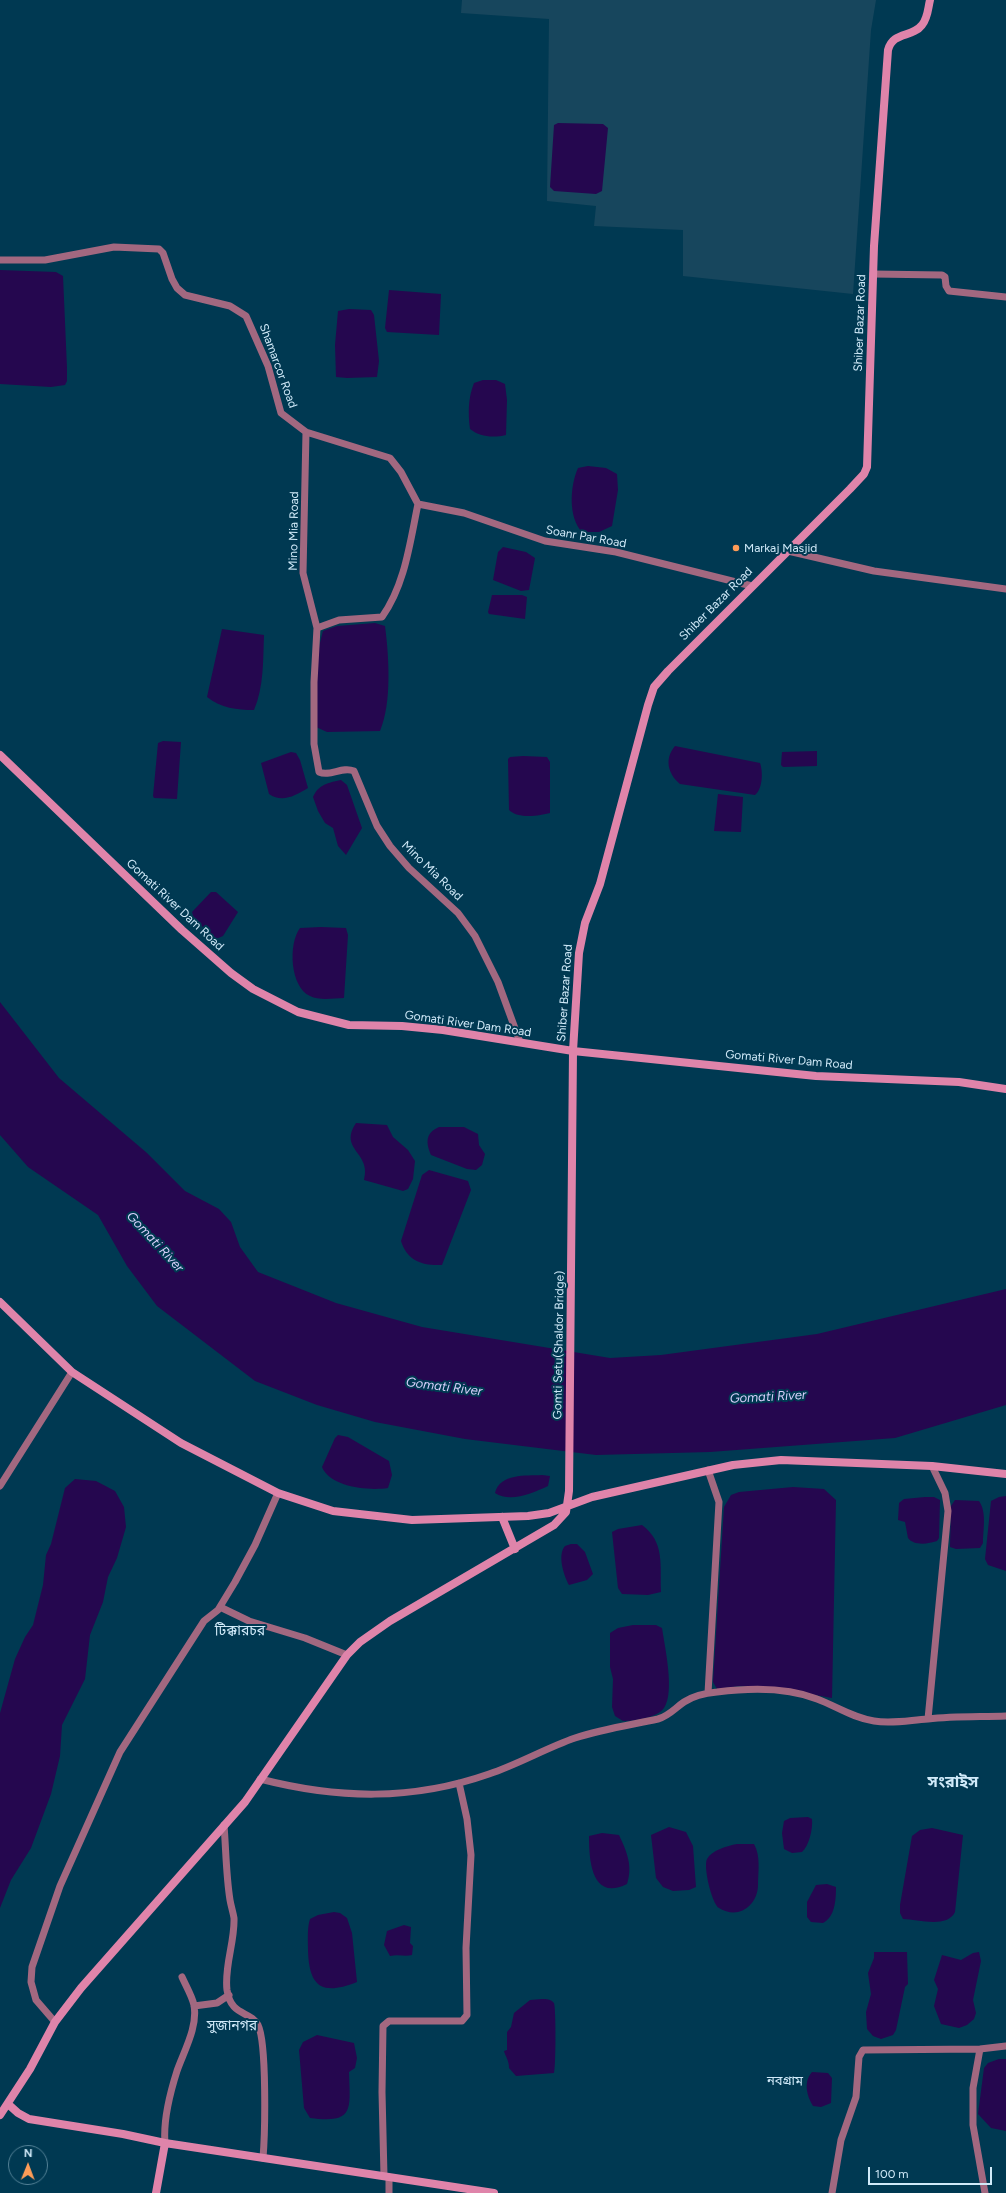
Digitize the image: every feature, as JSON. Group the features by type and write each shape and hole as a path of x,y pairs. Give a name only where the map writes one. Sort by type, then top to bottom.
{"street":[{"name":"Shiber Bazar Road","path":"572,1199 573,1051 577,967 581,939 600,884 654,687 752,586 850,489 864,474 867,467 874,274 888,50 889,44 896,37 914,31 923,25 926,20 930,0"},
{"name":"Shamarcor Road","path":"0,260 46,260 114,247 159,249 163,253 174,283 185,295 230,306 246,316 268,366 282,413 306,432 390,458 401,472 418,504"},
{"path":"874,274 942,275 945,277 946,286 949,291 1006,297"},
{"name":"Mino Mia Road","path":"306,432 303,573 317,628 314,674 314,744 319,772 322,774 349,769 354,771 377,826 390,846 409,868 458,913 475,936 498,982 520,1042"},
{"path":"317,628 339,620 382,617 392,603 403,572 418,504"},
{"name":"Soanr Par Road","path":"418,504 464,513 545,541 616,552 752,586"},
{"path":"788,551 874,571 1006,589"},
{"name":"Gomati River Dam Road","path":"0,755 182,930 231,973 274,1001 298,1012 349,1026 443,1030 573,1051 816,1076 959,1082 1006,1089"},
{"name":"Gomti Setu(Shaldor Bridge)","path":"568,1505 572,1199"},
{"path":"0,1302 72,1372 181,1443 278,1493 333,1511 412,1520 502,1517 549,1513 592,1497 708,1470 733,1465 781,1460 932,1466 1006,1474"},
{"path":"0,1486 72,1372"},
{"path":"928,1719 948,1511 945,1493 932,1466"},
{"path":"708,1470 717,1492 719,1510 708,1693"},
{"path":"55,2022 36,2000 31,1982 32,1967 60,1886 120,1752 204,1621 220,1607 256,1545 278,1493"},
{"path":"0,2115 8,2104 55,2022 81,1988 244,1802 348,1655 360,1642 390,1621 554,1526 562,1519 568,1505"},
{"path":"502,1517 515,1549"},
{"path":"220,1607 249,1621 305,1638 348,1655"},
{"path":"260,1779 289,1786 364,1796 402,1793 459,1783 490,1774 574,1738 603,1729 665,1717 689,1699 708,1693 768,1690 814,1698 852,1715 875,1721 902,1722 928,1719 1006,1716"},
{"path":"388,2193 382,2092 383,2026 389,2022 462,2021 467,2015 466,1948 471,1855 467,1819 459,1783"},
{"path":"224,1825 230,1902 234,1918 227,1977 229,1995 236,2010 254,2020 259,2029 263,2061 264,2156"},
{"path":"156,2193 166,2143 165,2124 170,2097 190,2034 194,2006 182,1977"},
{"path":"194,2006 218,2003 229,1995"},
{"path":"832,2193 841,2140 856,2097 859,2057 862,2050 980,2049 1006,2046"},
{"path":"980,2049 974,2088 973,2125 985,2193"},
{"path":"8,2104 18,2114 29,2119 123,2134 166,2143 264,2156 494,2193"}],"shaded area":[{"path":"462,0 876,0 871,30 853,294 683,276 683,230 594,226 596,206 547,201 549,19 461,13"}],"water":[{"path":"558,123 603,124 608,128 602,191 596,194 554,191 550,187 554,125"},
{"path":"0,270 56,272 63,276 67,368 67,381 65,385 51,387 0,384"},
{"path":"389,290 441,294 439,335 387,332 385,328"},
{"path":"349,309 371,310 374,315 379,361 377,377 336,377 335,345 338,311"},
{"path":"483,380 496,380 505,384 507,400 506,435 487,436 478,434 470,429 469,406 472,389 474,383"},
{"path":"588,466 606,468 617,474 618,490 612,526 599,532 582,532 577,526 572,510 572,492 575,475 578,468"},
{"path":"503,547 526,552 535,558 529,590 521,591 493,580 498,552"},
{"path":"492,595 522,595 527,597 525,619 489,614 488,612"},
{"path":"375,623 385,626 388,652 388,694 384,720 380,731 327,732 316,727 315,691 318,654 323,631 337,626"},
{"path":"222,629 264,635 260,692 254,710 229,708 212,701 207,697"},
{"path":"163,741 181,742 177,799 154,798 153,796 158,743"},
{"path":"675,746 760,763 762,775 760,789 755,795 680,784 673,776 669,766 669,756"},
{"path":"817,751 817,766 783,767 781,765 782,752"},
{"path":"291,752 296,753 300,760 308,788 298,794 288,797 274,797 269,794 261,763"},
{"path":"510,757 547,757 550,762 550,813 535,816 523,816 509,810 508,759"},
{"path":"341,780 347,785 362,828 346,855 338,846 333,828 325,823 318,811 313,797 321,787 328,783"},
{"path":"718,794 743,797 741,832 714,831"},
{"path":"211,892 216,892 238,912 223,936 216,939 194,919 192,912"},
{"path":"300,928 346,928 348,935 344,998 314,998 303,991 298,984 295,975 293,954 296,935"},
{"name":"Gomati River","path":"0,1002 59,1078 147,1153 185,1191 219,1209 231,1222 240,1247 258,1272 336,1303 422,1327 610,1358 661,1355 817,1334 1006,1289 1006,1405 895,1438 710,1452 596,1455 465,1439 375,1422 317,1405 255,1381 157,1306 127,1266 98,1215 28,1167 0,1135"},
{"path":"356,1123 387,1125 393,1137 408,1150 415,1161 413,1179 408,1189 403,1191 364,1180 364,1163 353,1146 351,1139"},
{"path":"439,1127 464,1127 478,1134 479,1145 485,1154 482,1165 476,1170 467,1169 431,1155 428,1146 429,1135 434,1129"},
{"path":"429,1170 468,1181 471,1190 442,1265 428,1264 417,1261 407,1253 401,1241 422,1175"},
{"path":"338,1435 348,1437 389,1461 392,1475 388,1488 370,1489 350,1486 333,1479 326,1474 322,1467 335,1438"},
{"path":"521,1476 550,1476 548,1486 536,1491 514,1497 501,1496 495,1493 502,1482 508,1479"},
{"path":"75,1479 96,1481 115,1491 124,1507 126,1527 117,1558 108,1577 103,1602 90,1635 85,1679 62,1725 60,1756 51,1794 31,1848 11,1880 0,1908 0,1713 15,1659 25,1637 33,1625 43,1585 46,1555 51,1544 65,1488"},
{"path":"793,1487 824,1489 836,1500 832,1698 770,1687 740,1686 717,1689 713,1682 724,1507 731,1495 739,1492"},
{"path":"1006,1496 1006,1571 988,1565 985,1559 991,1501 999,1497"},
{"path":"934,1497 940,1500 939,1538 937,1541 933,1542 917,1543 908,1538 905,1522 898,1520 899,1503 904,1499"},
{"path":"955,1500 979,1501 984,1516 983,1543 980,1548 956,1549 950,1547 951,1506"},
{"path":"642,1525 655,1539 658,1547 661,1563 661,1592 648,1595 622,1594 618,1588 612,1532 618,1529"},
{"path":"577,1544 585,1552 593,1574 587,1580 569,1585 563,1571 561,1560 565,1546"},
{"path":"633,1625 656,1625 662,1628 667,1658 669,1692 667,1701 661,1711 651,1717 623,1721 615,1716 612,1707 613,1679 610,1667 610,1633 618,1628"},
{"path":"808,1817 812,1819 810,1837 807,1846 802,1852 792,1853 784,1849 782,1833 784,1821 790,1818"},
{"path":"669,1827 686,1832 693,1846 696,1887 689,1890 673,1891 663,1887 656,1878 651,1835"},
{"path":"932,1828 963,1835 955,1912 951,1917 939,1922 903,1919 900,1913 900,1905 912,1836 920,1830"},
{"path":"602,1833 619,1835 629,1865 629,1877 627,1884 615,1888 606,1887 599,1883 594,1875 590,1856 589,1836"},
{"path":"737,1844 754,1844 758,1854 759,1870 757,1893 754,1900 745,1909 739,1912 733,1912 726,1911 716,1905 709,1885 706,1863 707,1859 712,1853 724,1847"},
{"path":"827,1884 836,1887 834,1908 830,1917 823,1923 811,1922 807,1917 807,1902 816,1885"},
{"path":"334,1912 340,1913 347,1918 352,1933 357,1982 335,1988 326,1988 315,1980 311,1973 308,1950 308,1926 310,1919 318,1915"},
{"path":"404,1925 411,1927 410,1943 413,1946 412,1955 390,1956 384,1945 387,1931"},
{"path":"874,1952 907,1952 908,1984 905,1987 896,2030 893,2035 881,2039 873,2036 867,2029 866,2012 871,1994 868,1973 874,1958"},
{"path":"979,1952 981,1961 973,2000 976,2013 974,2019 967,2025 959,2028 941,2024 934,2006 938,1989 934,1980 942,1955 961,1960 973,1953"},
{"path":"530,2000 550,2000 554,2003 556,2037 554,2073 516,2076 509,2068 504,2051 507,2050 507,2032 511,2027 514,2013"},
{"path":"317,2035 354,2043 357,2058 355,2068 349,2072 349,2104 347,2111 342,2116 335,2119 310,2118 304,2108 299,2050 303,2042"},
{"path":"999,2059 1006,2059 1006,2131 991,2128 978,2114 984,2068 988,2063"},
{"path":"812,2072 828,2073 832,2078 831,2103 821,2107 813,2106 807,2089 809,2076"}],"place":[{"name":"Markaj Masjid","path":"736,548"}],"district":[{"name":"টিক্কারচর","path":"240,1631"},
{"name":"সংরাইস","path":"953,1782"},
{"name":"সুজানগর","path":"232,2026"},
{"name":"নবগ্ৰাম","path":"785,2081"}]}
